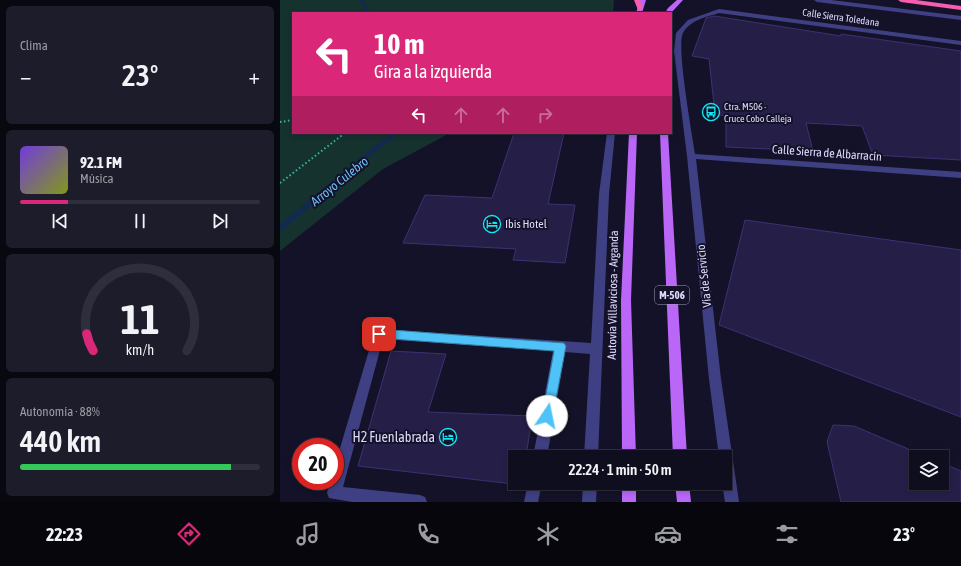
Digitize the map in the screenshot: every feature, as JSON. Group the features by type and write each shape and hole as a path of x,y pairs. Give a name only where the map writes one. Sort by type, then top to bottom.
{"highway":[{"path":"637,0 640,11"},
{"path":"900,0 961,8"}],"main road":[{"path":"640,11 643,0"},
{"path":"668,12 680,0"},
{"name":"Autovía Villaviciosa - Arganda","path":"628,450 626,300 633,134"},
{"name":"M-506","path":"664,134 680,450"},
{"path":"629,490 629,502"},
{"path":"683,490 684,502"}],"street":[{"path":"817,0 961,18"},
{"name":"Calle Sierra Toledana","path":"719,11 961,43"},
{"name":"Vía de Servicio","path":"719,11 690,21 679,33 674,50 692,156 715,379 732,502"},
{"path":"591,450 604,194 611,134"},
{"name":"Calle Sierra de Albarracín","path":"692,156 961,175"},
{"path":"420,502 334,493 379,334 596,349"},
{"path":"541,450 560,346"},
{"path":"531,502 534,490"},
{"path":"589,502 590,490"}],"path":[{"path":"280,122 292,120"},
{"path":"280,183 341,136 340,134"}],"green space":[{"path":"280,0 614,0 613,12 292,12 292,134 448,134 383,169 280,251"}],"building":[{"path":"714,16 841,36 841,34 961,51 961,160 873,155 862,126 806,123 813,151 726,147 726,116 715,114 709,59 692,56 706,18"},
{"name":"Ibis Hotel","path":"514,134 564,134 548,204 575,205 565,263 513,260 516,249 403,243 425,195 492,198"},
{"path":"745,220 961,250 961,417 719,325"},
{"name":"H2 Fuenlabrada","path":"391,351 446,354 428,412 532,416 527,450 508,450 508,483 358,466"},
{"path":"833,425 854,426 911,450 909,450 909,490 949,490 949,466 961,471 961,502 841,502 827,442"}],"waterway":[{"name":"Arroyo Culebro","path":"361,0 368,12"},
{"name":"Arroyo Culebro","path":"280,228 371,152 396,134"}],"place":[{"name":"Ctra. M506 - Cruce Cobo Calleja","path":"711,112"},
{"name":"Ibis Hotel","path":"492,224"},
{"name":"H2 Fuenlabrada","path":"448,437"}],"route":[{"path":"379,334 560,346 547,416"}]}
